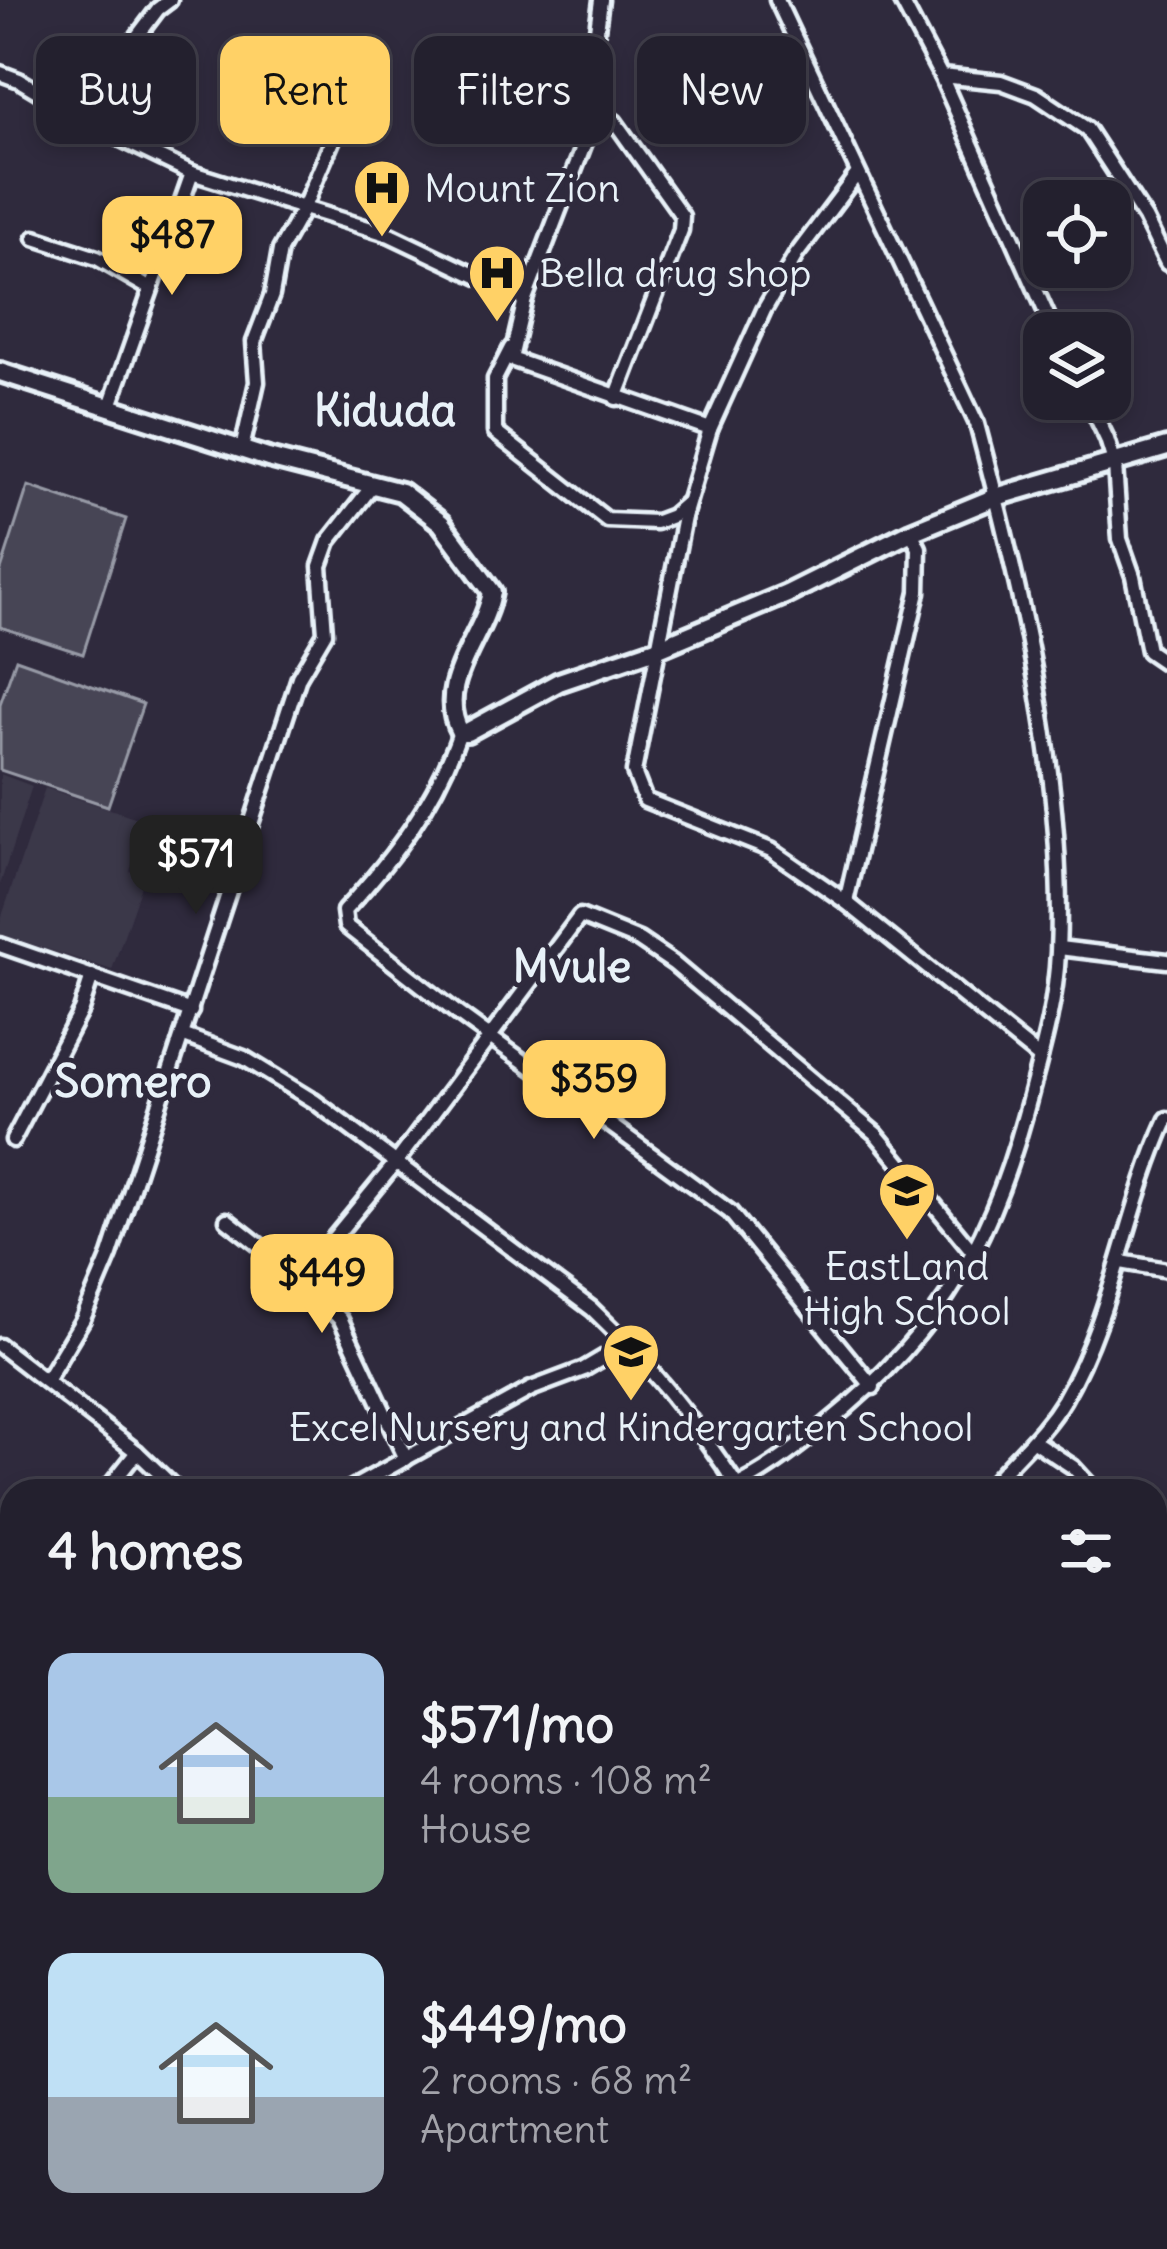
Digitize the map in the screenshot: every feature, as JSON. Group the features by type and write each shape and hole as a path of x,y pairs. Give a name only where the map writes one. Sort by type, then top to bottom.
{"street":[{"path":"138,36 170,0"},
{"path":"596,36 601,0"},
{"path":"750,1479 872,1387 929,1325 974,1253 1002,1187 1054,1012 1058,948 1053,786 977,424 777,0"},
{"path":"901,0 1046,312"},
{"path":"0,73 36,90"},
{"path":"940,76 1000,82 1036,95 1087,129 1145,218 1167,262"},
{"path":"613,121 682,216 681,230 616,398"},
{"path":"135,144 192,173 390,236 525,299"},
{"path":"242,449 256,382 254,342 272,296 280,250 331,144"},
{"path":"584,144 525,299 511,359 710,429"},
{"path":"110,406 192,173"},
{"path":"857,174 796,256 764,310 710,429 688,502 634,772 645,800 771,850 846,902 1040,1058"},
{"path":"35,238 97,258 149,288"},
{"path":"512,347 496,379 495,432 607,520 656,522 688,502"},
{"path":"0,372 242,449 401,492 441,523 492,592 457,674 452,704 460,731 428,808 344,911 343,920 490,1037 730,1212 872,1387"},
{"path":"1097,420 1115,465 1120,539 1133,576 1148,651 1167,664"},
{"path":"460,731 467,732 559,682 656,649 787,594 910,532 996,497 1167,447"},
{"path":"46,1381 83,1319 110,1255 299,677 325,632 320,566 329,541 373,484"},
{"path":"846,902 918,592 919,548 910,532"},
{"path":"301,1278 398,1160 580,916 639,940 673,963 876,1134 974,1253"},
{"path":"0,945 191,1011"},
{"path":"1058,948 1167,961"},
{"path":"13,1140 81,1010 92,976"},
{"path":"182,1035 244,1058 398,1160 592,1310 628,1343 702,1432 729,1479"},
{"path":"998,1479 1035,1442 1066,1395 1121,1262 1167,1119"},
{"path":"227,1220 301,1278 341,1320 406,1460"},
{"path":"1121,1262 1167,1270"},
{"path":"370,1479 531,1389 596,1363 628,1343"},
{"path":"0,1346 165,1479"},
{"path":"1035,1442 1084,1479"},
{"path":"116,1479 137,1452"}],"shaded area":[{"path":"28,486 126,519 83,654 0,627 0,573"},
{"path":"16,659 143,704 108,806 0,770 0,704"},
{"path":"0,774 32,786 0,885"},
{"path":"45,788 147,821 130,871 144,877 112,970 0,934"}],"place":[{"name":"Mount Zion","path":"382,239"},
{"name":"Bella drug shop","path":"497,324"},
{"name":"EastLand High School","path":"907,1242"},
{"name":"Excel Nursery and Kindergarten School","path":"631,1403"}],"district":[{"name":"Kiduda","path":"385,410"},
{"name":"Mvule","path":"572,966"},
{"name":"Somero","path":"133,1081"}]}
